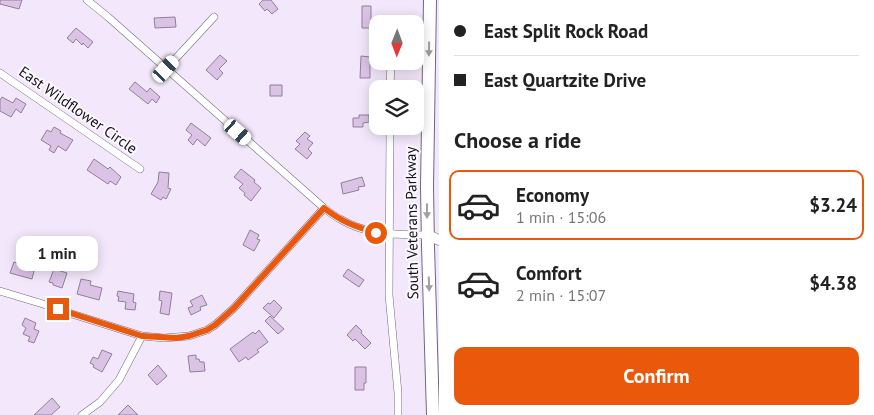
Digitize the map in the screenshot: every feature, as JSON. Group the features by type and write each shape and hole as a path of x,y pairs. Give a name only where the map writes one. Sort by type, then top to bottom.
{"highway":[{"name":"South Veterans Parkway","path":"430,0 428,131 435,235 433,415"}],"street":[{"path":"87,0 324,208 340,219 376,233 435,235"},
{"path":"166,69 214,17"},
{"name":"East Wildflower Circle","path":"0,73 140,169"},
{"path":"390,135 389,295 398,393 398,415"},
{"path":"0,291 142,336 164,338 189,336 207,330 234,308 324,208"},
{"path":"82,415 100,402 114,387 142,336"}],"building":[{"path":"0,0 22,0 19,9 0,4"},
{"path":"263,0 271,0 278,9 272,14 267,9 265,11 259,4"},
{"path":"362,6 371,6 369,28 362,28"},
{"path":"175,17 176,27 155,28 154,18"},
{"path":"76,28 93,42 88,48 76,39 73,43 67,38"},
{"path":"220,55 227,61 219,69 223,73 217,80 206,70"},
{"path":"361,56 369,57 370,78 360,78"},
{"path":"135,82 147,92 150,88 160,97 156,103 152,99 148,104 129,89"},
{"path":"270,85 282,85 282,96 270,96"},
{"path":"2,97 13,103 16,98 26,104 21,113 16,109 11,117 0,111 0,100"},
{"path":"359,115 369,115 369,122 363,123 363,127 353,127 353,118 359,118"},
{"path":"191,123 211,138 205,146 197,139 193,145 188,140 192,135 186,130"},
{"path":"54,127 61,131 60,133 73,140 66,151 58,146 54,153 49,150 51,146 41,140 47,130 51,132"},
{"path":"305,132 310,136 307,139 313,143 308,149 312,153 307,159 295,149 300,144 296,141"},
{"path":"94,159 108,169 110,167 121,177 116,185 110,181 108,184 87,170"},
{"path":"241,169 255,180 254,182 261,188 251,201 239,188 243,184 234,177"},
{"path":"159,172 169,173 168,188 171,189 166,199 163,197 161,200 151,194 158,182"},
{"path":"362,177 365,186 358,187 359,190 343,194 341,183"},
{"path":"250,230 259,235 257,239 260,240 254,251 243,245"},
{"path":"14,262 29,265 27,269 34,271 32,279 10,273"},
{"path":"54,269 67,273 62,288 49,282"},
{"path":"348,269 364,280 359,287 343,276"},
{"path":"81,279 91,281 90,285 102,288 99,300 77,294"},
{"path":"118,291 134,294 135,310 125,309 126,302 118,301"},
{"path":"160,291 172,293 169,315 160,313 162,301 159,300"},
{"path":"202,295 207,305 200,307 201,310 191,315 188,308 193,306 190,301"},
{"path":"274,300 282,308 274,318 263,308"},
{"path":"270,316 284,329 278,334 265,321"},
{"path":"25,318 36,323 34,329 39,331 34,343 28,341 30,337 23,334 26,328 22,325"},
{"path":"356,325 371,343 365,349 355,339 353,341 347,335"},
{"path":"259,330 268,342 248,360 246,357 239,362 230,349 253,332 255,334"},
{"path":"102,350 112,354 102,372 90,363 93,357 98,359"},
{"path":"196,355 196,359 204,362 205,371 190,372 188,356"},
{"path":"158,365 167,376 157,385 148,375"},
{"path":"355,367 366,367 364,390 355,390"},
{"path":"52,398 60,407 51,415 34,415"},
{"path":"128,405 138,415 118,415"}],"route":[{"path":"58,309 142,336 176,338 189,336 207,330 224,318 324,208 340,219 376,233"}]}
